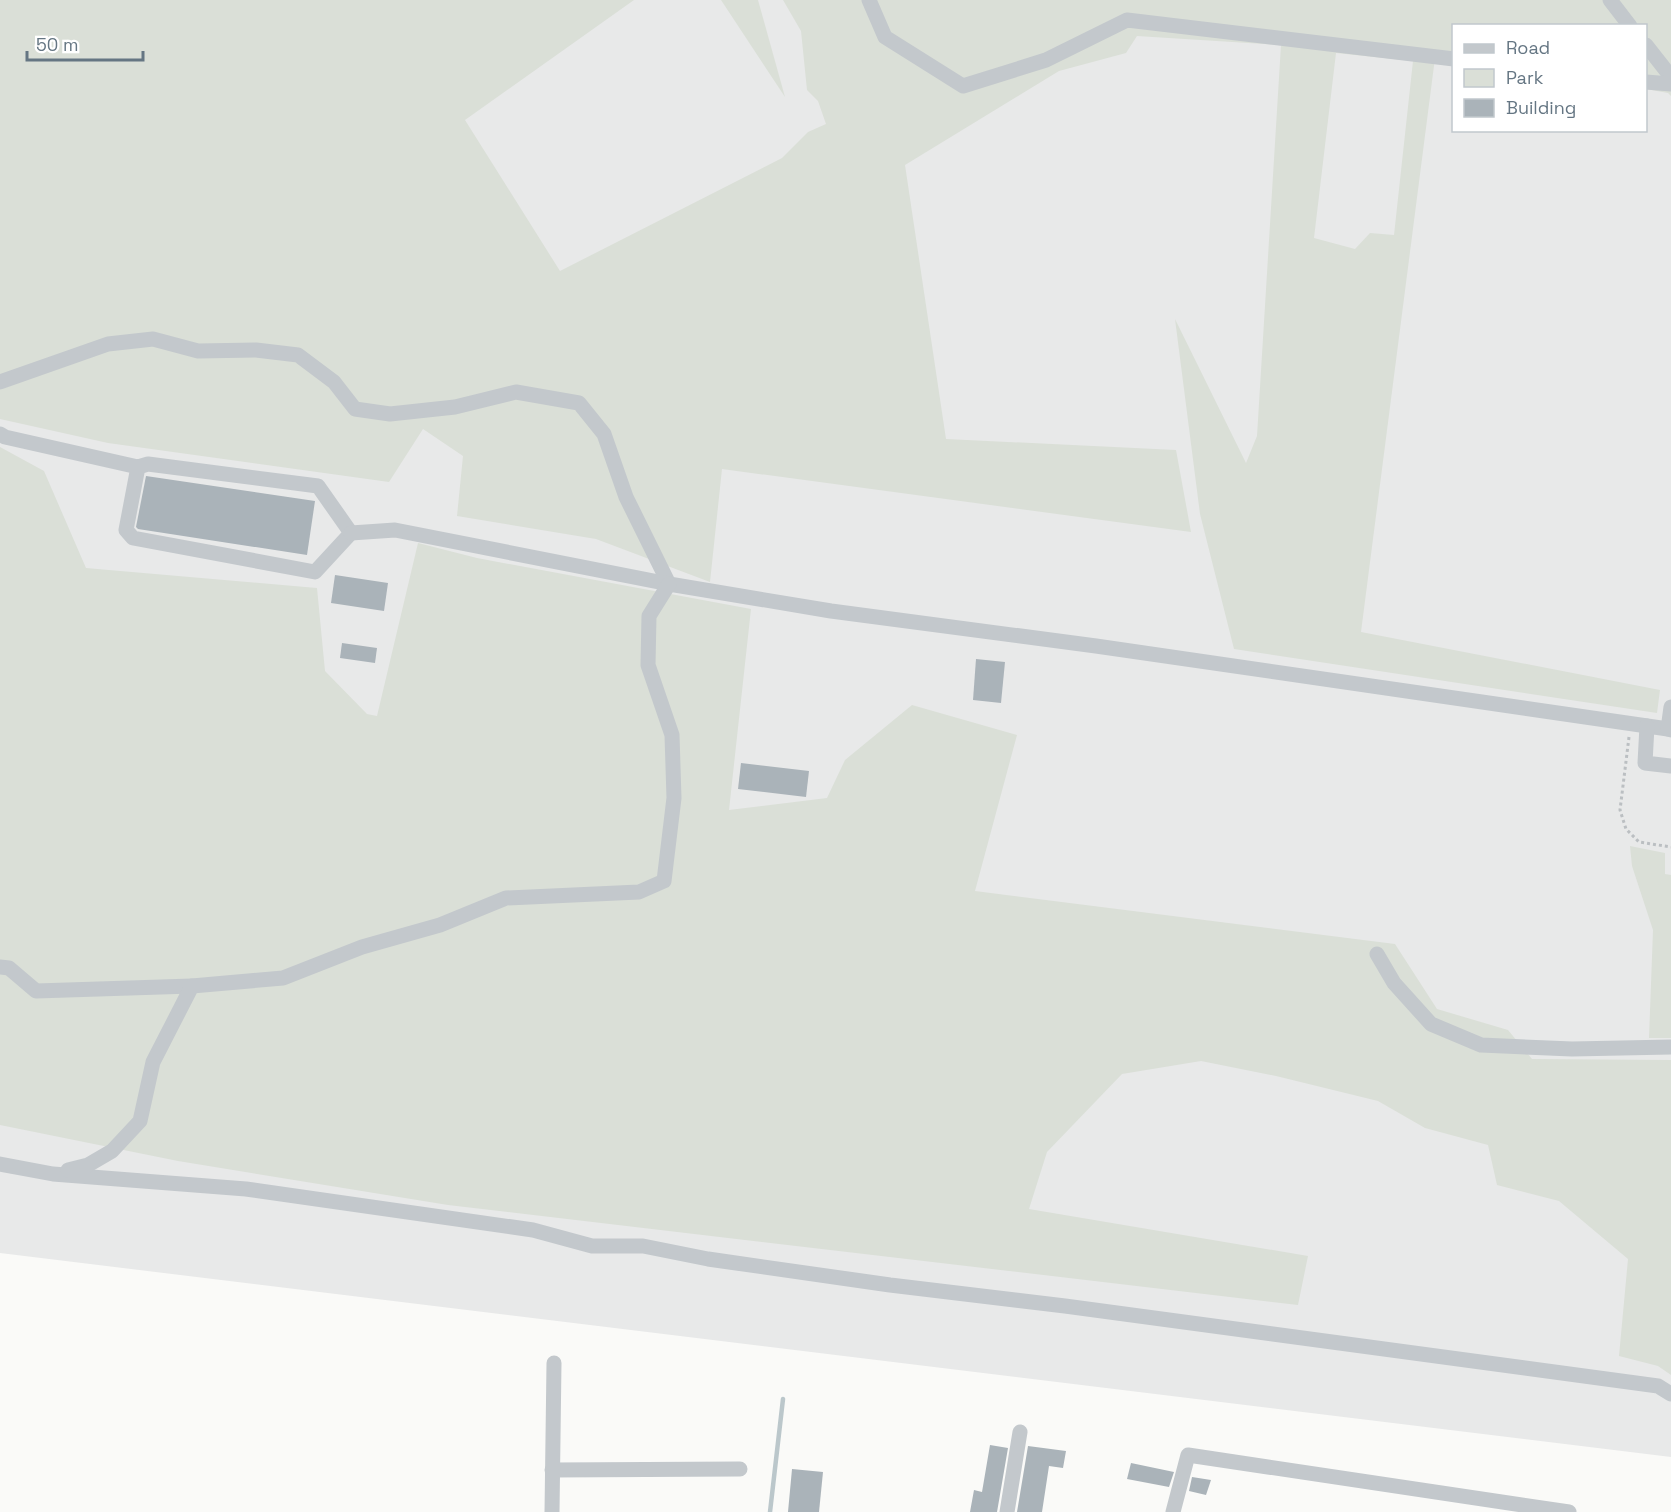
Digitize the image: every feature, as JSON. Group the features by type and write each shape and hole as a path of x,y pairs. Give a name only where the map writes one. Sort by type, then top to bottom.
{"street":[{"path":"869,0 885,37 963,86 1046,60 1128,20 1452,60"},
{"path":"1610,0 1628,24"},
{"path":"1647,46 1671,77"},
{"path":"1647,82 1671,84"},
{"path":"0,382 108,344 153,339 198,351 256,350 298,355 334,382 355,409 390,414 455,407 516,392 579,403 604,434 626,497 669,584"},
{"path":"0,434 138,466 148,464 318,486 351,533"},
{"path":"138,466 126,530 134,538 315,572 351,533 395,530 669,584 831,611 1096,646 1670,730 1671,707"},
{"path":"0,967 9,968 36,991 192,986 283,978 362,947 440,925 506,898 639,892 664,881 674,798 672,735 648,665 650,616 669,584"},
{"path":"1647,726 1645,763 1671,766"},
{"path":"1377,954 1394,983 1431,1024 1482,1045 1572,1049 1671,1047"},
{"path":"53,1174 88,1165 112,1151 140,1121 153,1062 192,986"},
{"path":"0,1164 53,1174 246,1189 533,1230 592,1246 643,1246 708,1259 890,1285 1065,1306 1658,1386 1671,1394"},
{"path":"552,1512 554,1363"},
{"path":"1007,1512 1020,1432"},
{"path":"1173,1512 1188,1455 1569,1512"},
{"path":"552,1470 740,1469"}],"path":[{"path":"1631,723 1620,810 1626,828 1639,842 1671,847"}],"shaded area":[{"path":"0,0 1671,0 1671,1457 0,1253"}],"green space":[{"path":"0,0 634,0 465,120 560,271 782,158 808,132 826,124 818,101 807,90 801,31 783,0 1671,0 1671,96 1668,93 1647,89 1647,24 1452,24 1452,60 1435,58 1361,632 1660,690 1657,713 1234,649 1200,514 1175,319 1246,463 1257,436 1281,45 1137,36 1126,53 1059,71 905,165 946,439 1176,450 1191,532 722,469 710,582 596,539 457,516 463,456 423,429 389,482 108,443 0,419","holes":["1336,53 1413,61 1394,235 1370,233 1355,249 1314,238"]},
{"path":"721,0 758,0 785,97"},
{"path":"0,447 44,471 86,568 317,588 325,671 367,714 377,716 418,543 477,558 751,609 729,810 827,798 845,760 912,705 1017,735 975,891 1395,944 1437,1009 1508,1030 1532,1059 1671,1060 1671,1375 1658,1366 1619,1356 1628,1259 1559,1201 1497,1185 1488,1145 1425,1128 1378,1101 1276,1076 1201,1061 1122,1074 1047,1152 1029,1209 1308,1256 1298,1305 448,1205 178,1161 0,1125"},
{"path":"1630,846 1665,853 1665,874 1671,875 1671,1038 1649,1038 1653,930 1632,866"}],"building":[{"path":"146,476 315,501 307,555 138,529 136,527"},
{"path":"335,575 388,583 384,611 331,603"},
{"path":"342,643 377,648 375,663 340,658"},
{"path":"976,659 1005,662 1001,703 973,700"},
{"path":"741,763 809,771 806,797 738,789"},
{"path":"990,1445 1008,1448 997,1512 970,1512 974,1490 982,1492"},
{"path":"1028,1446 1066,1451 1063,1468 1049,1466 1042,1512 1017,1512"},
{"path":"1131,1463 1174,1472 1169,1487 1127,1479"},
{"path":"792,1469 823,1472 819,1512 788,1512"},
{"path":"1192,1477 1211,1480 1206,1495 1189,1491"}],"waterway":[{"path":"770,1512 783,1399"}]}
